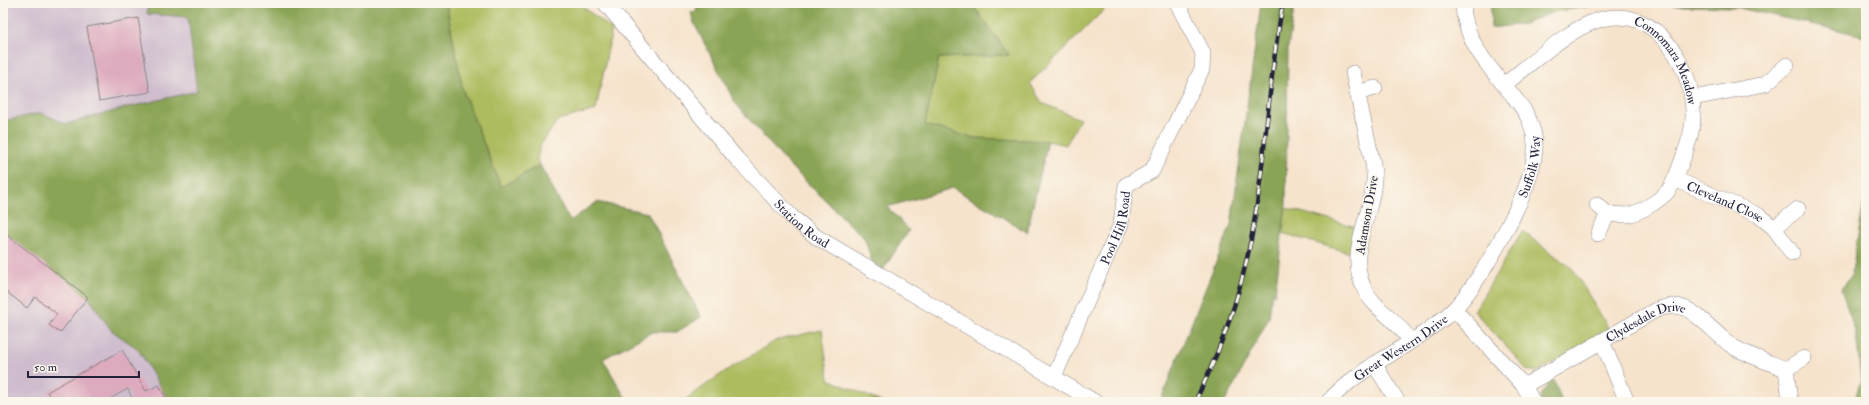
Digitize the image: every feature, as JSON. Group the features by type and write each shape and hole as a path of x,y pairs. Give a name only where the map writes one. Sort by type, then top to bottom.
{"street":[{"name":"Station Road","path":"606,3 737,159 792,217 814,236 1095,402"},
{"name":"Pool Hill Road","path":"1054,377 1121,224 1126,185 1152,171 1202,69 1203,53 1177,3"},
{"name":"Suffolk Way","path":"1454,309 1470,288 1498,244 1523,196 1532,169 1535,145 1531,124 1527,114 1487,65 1475,46 1468,31 1463,13 1463,3"},
{"name":"Connomara Meadow","path":"1504,85 1578,30 1599,20 1618,17 1639,22 1654,30 1666,41 1686,73 1692,98 1692,127 1689,141 1675,179 1668,190 1658,200 1628,215 1603,209 1598,234"},
{"path":"1692,98 1764,84 1786,65"},
{"name":"Adamson Drive","path":"1353,73 1373,164 1374,179 1358,249 1359,276 1370,299 1377,308 1398,324 1410,341"},
{"path":"1357,93 1375,88"},
{"name":"Cleveland Close","path":"1675,179 1758,215 1774,228 1792,253"},
{"name":"Cleveland Close","path":"1774,228 1798,209"},
{"name":"Clydesdale Drive","path":"1524,386 1654,311 1666,306 1678,306 1692,312 1707,327 1732,346 1786,369"},
{"path":"1454,309 1524,386 1533,402"},
{"name":"Great Western Drive","path":"1328,402 1353,378 1434,326 1454,309"},
{"path":"1602,341 1627,402"},
{"path":"1790,400 1786,369 1804,358"},
{"path":"1374,364 1398,402"}],"shaded area":[{"path":"3,3 148,3 147,14 188,17 197,91 66,124 41,113 3,121"},
{"path":"3,234 88,297 111,330 138,349 169,402 3,402"}],"green space":[{"path":"148,3 446,3 463,91 501,187 540,165 570,221 597,202 648,213 701,317 677,332 652,332 603,359 628,402 169,402 138,349 111,330 88,297 3,234 3,121 41,113 66,124 197,91 188,17 147,14"},
{"path":"446,3 578,3 612,29 596,110 558,120 540,146 537,160 540,165 501,187 463,91"},
{"path":"695,3 971,3 1009,55 939,58 925,125 974,138 1048,141 1027,232 953,188 887,207 909,230 883,270 872,262 865,239 785,161 735,103 694,23 691,13 697,10"},
{"path":"971,3 1111,3 1030,83 1042,103 1080,119 1066,145 1048,141 974,138 925,125 939,58 1009,55"},
{"path":"1261,3 1295,3 1288,47 1286,204 1275,294 1272,294 1269,318 1225,402 1160,402 1231,225"},
{"path":"1491,3 1866,3 1866,41 1864,36 1735,7 1604,4 1554,12 1524,24 1491,28"},
{"path":"1866,189 1866,402 1854,402 1861,380 1856,334 1841,289 1851,277"},
{"path":"1286,208 1356,227 1350,253 1282,233"},
{"path":"1522,231 1573,269 1609,329 1537,372 1527,370 1474,311"},
{"path":"822,330 829,379 881,402 682,402 727,370 777,340"},
{"path":"1554,380 1562,402 1542,402 1540,398 1548,384"}],"building":[{"path":"138,18 150,92 99,101 87,27"},
{"path":"3,232 88,297 60,333 49,325 57,314 35,297 27,308 3,289"},
{"path":"122,350 146,391 159,385 168,402 125,402 132,398 128,389 104,402 53,402 47,392"}],"railway":[{"path":"1195,402 1217,354 1226,330 1248,256 1257,204 1275,53 1283,3"}]}
